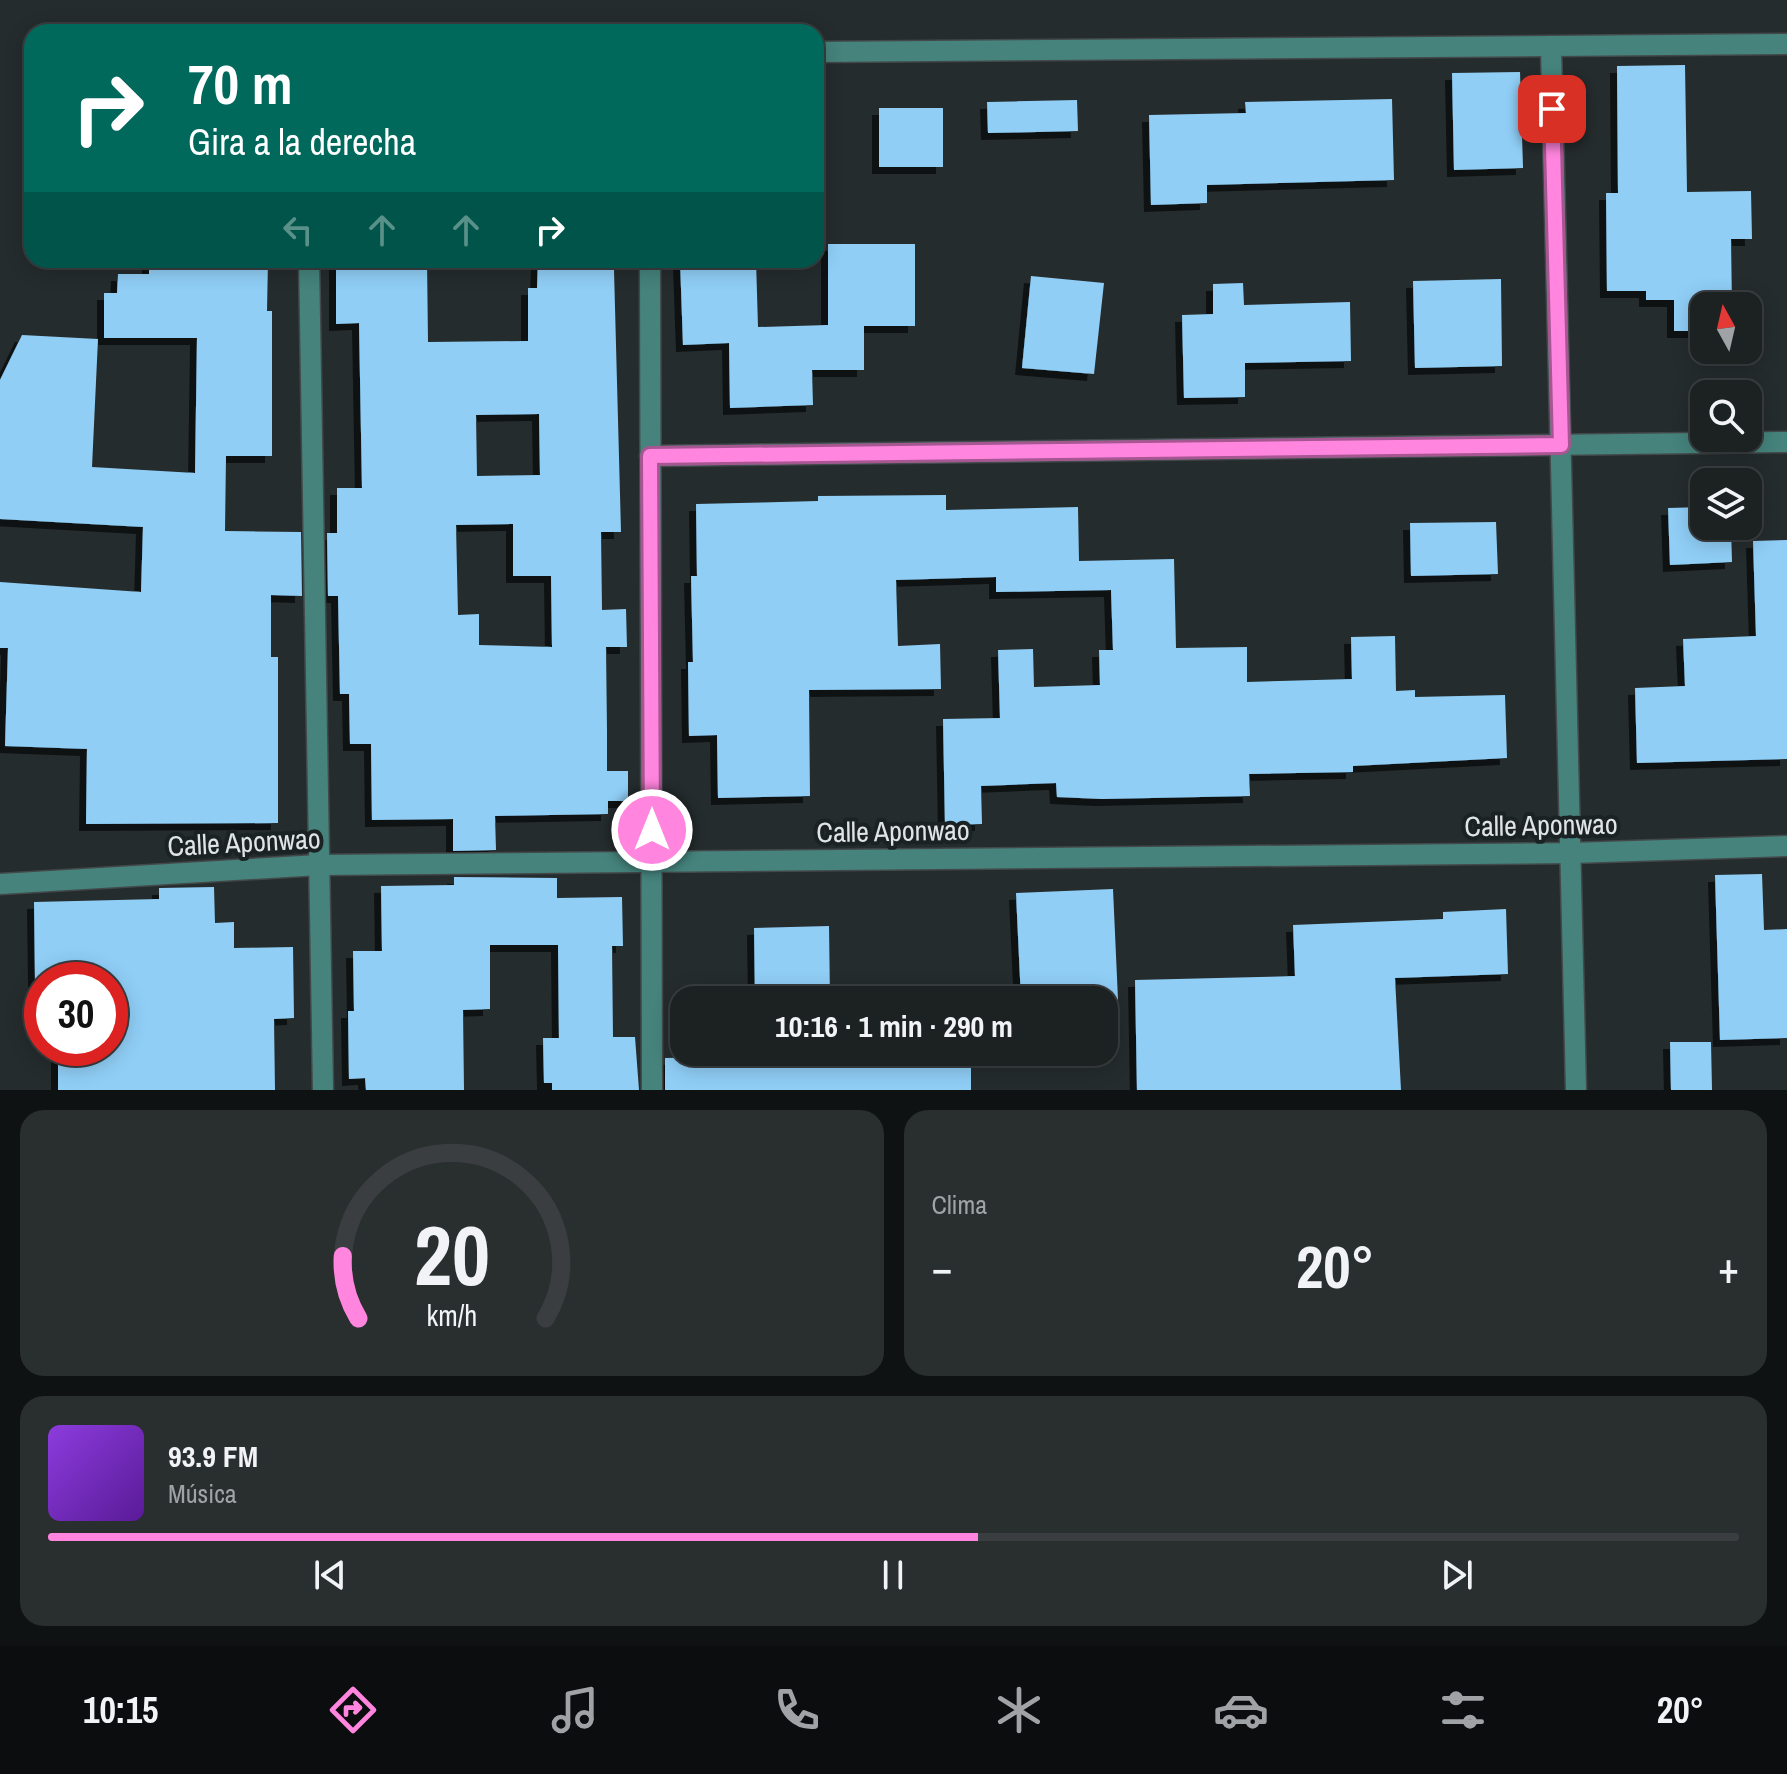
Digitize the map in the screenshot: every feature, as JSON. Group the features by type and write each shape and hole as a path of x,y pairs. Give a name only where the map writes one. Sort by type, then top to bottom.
{"street":[{"path":"824,52 1787,44"},
{"path":"1551,47 1576,1090"},
{"path":"309,268 323,1090"},
{"path":"650,268 652,1090"},
{"path":"650,456 1787,442"},
{"name":"Calle Aponwao","path":"0,884 319,865 1572,853 1787,846"}],"building":[{"path":"1685,65 1687,192 1751,191 1752,239 1731,239 1732,292 1690,292 1690,331 1674,331 1674,300 1646,300 1646,291 1607,291 1606,193 1618,193 1617,66"},
{"path":"1520,72 1523,168 1454,170 1452,73"},
{"path":"1392,99 1394,180 1207,185 1207,203 1151,205 1149,115 1246,113 1245,102"},
{"path":"1077,100 1078,131 988,133 987,102"},
{"path":"879,108 943,108 943,167 879,167"},
{"path":"828,244 915,244 915,326 864,326 864,370 812,370 813,405 730,408 729,343 683,345 680,268 756,268 758,327 828,325"},
{"path":"149,268 268,268 267,311 272,311 272,456 226,456 225,531 301,532 302,596 271,595 271,657 278,657 278,823 86,824 87,749 5,746 8,648 0,648 0,582 141,592 143,527 0,519 0,380 22,335 98,339 92,467 195,473 197,338 104,338 104,293 117,293 118,274 149,274"},
{"path":"336,268 427,268 428,342 528,341 528,288 537,288 538,268 614,270 621,532 601,532 602,610 626,609 627,647 606,647 607,771 628,771 628,801 608,801 608,814 495,816 496,850 453,851 453,819 372,820 371,744 350,744 349,694 340,694 338,596 328,596 327,533 337,533 337,488 362,488 359,323 336,324","holes":["539,414 540,475 477,476 476,415","513,524 513,576 551,576 552,647 479,645 479,614 458,615 456,525"]},
{"path":"1031,276 1104,283 1094,374 1022,368"},
{"path":"1501,279 1502,366 1415,368 1413,281"},
{"path":"1243,283 1244,305 1350,302 1351,361 1245,363 1245,397 1184,398 1182,315 1213,314 1213,284"},
{"path":"946,495 946,510 1078,507 1079,561 1174,559 1176,648 1247,647 1247,682 1352,679 1351,637 1395,636 1396,691 1415,690 1415,697 1505,695 1507,758 1353,766 1353,772 1249,774 1250,796 1102,799 1057,797 1056,783 981,786 982,824 945,825 943,719 1000,718 998,650 1033,649 1034,687 1100,685 1099,650 1113,650 1111,590 996,592 996,577 896,580 898,646 940,644 941,689 809,690 810,796 718,798 717,735 689,736 688,662 693,662 691,576 697,576 696,504 818,501 818,496"},
{"path":"1690,507 1690,540 1731,540 1732,562 1670,565 1668,508"},
{"path":"1496,522 1498,574 1411,576 1410,523"},
{"path":"1787,540 1787,759 1637,763 1635,688 1685,686 1683,639 1756,636 1753,541"},
{"path":"1762,874 1764,930 1787,929 1787,1038 1720,1040 1715,875"},
{"path":"454,877 557,878 557,898 622,897 623,946 612,946 613,1037 635,1037 639,1090 552,1090 552,1083 544,1083 543,1038 559,1038 558,945 490,945 490,1009 463,1010 464,1090 366,1090 365,1078 349,1079 348,1011 354,1011 353,951 382,951 381,886 454,885"},
{"path":"214,887 215,923 234,922 234,948 293,947 294,1018 274,1019 275,1090 58,1090 58,1066 128,1066 128,962 35,962 34,902 159,899 159,888"},
{"path":"1113,889 1117,986 1020,986 1016,893"},
{"path":"1506,909 1508,974 1395,978 1401,1090 1137,1090 1135,980 1295,976 1293,925 1443,919 1443,912"},
{"path":"829,926 830,986 755,986 754,928"},
{"path":"1670,1042 1711,1042 1712,1090 1671,1090"},
{"path":"665,1058 670,1058 670,1066 971,1066 971,1090 665,1090"}],"route":[{"path":"652,830 650,456 1561,445 1552,109"}]}
